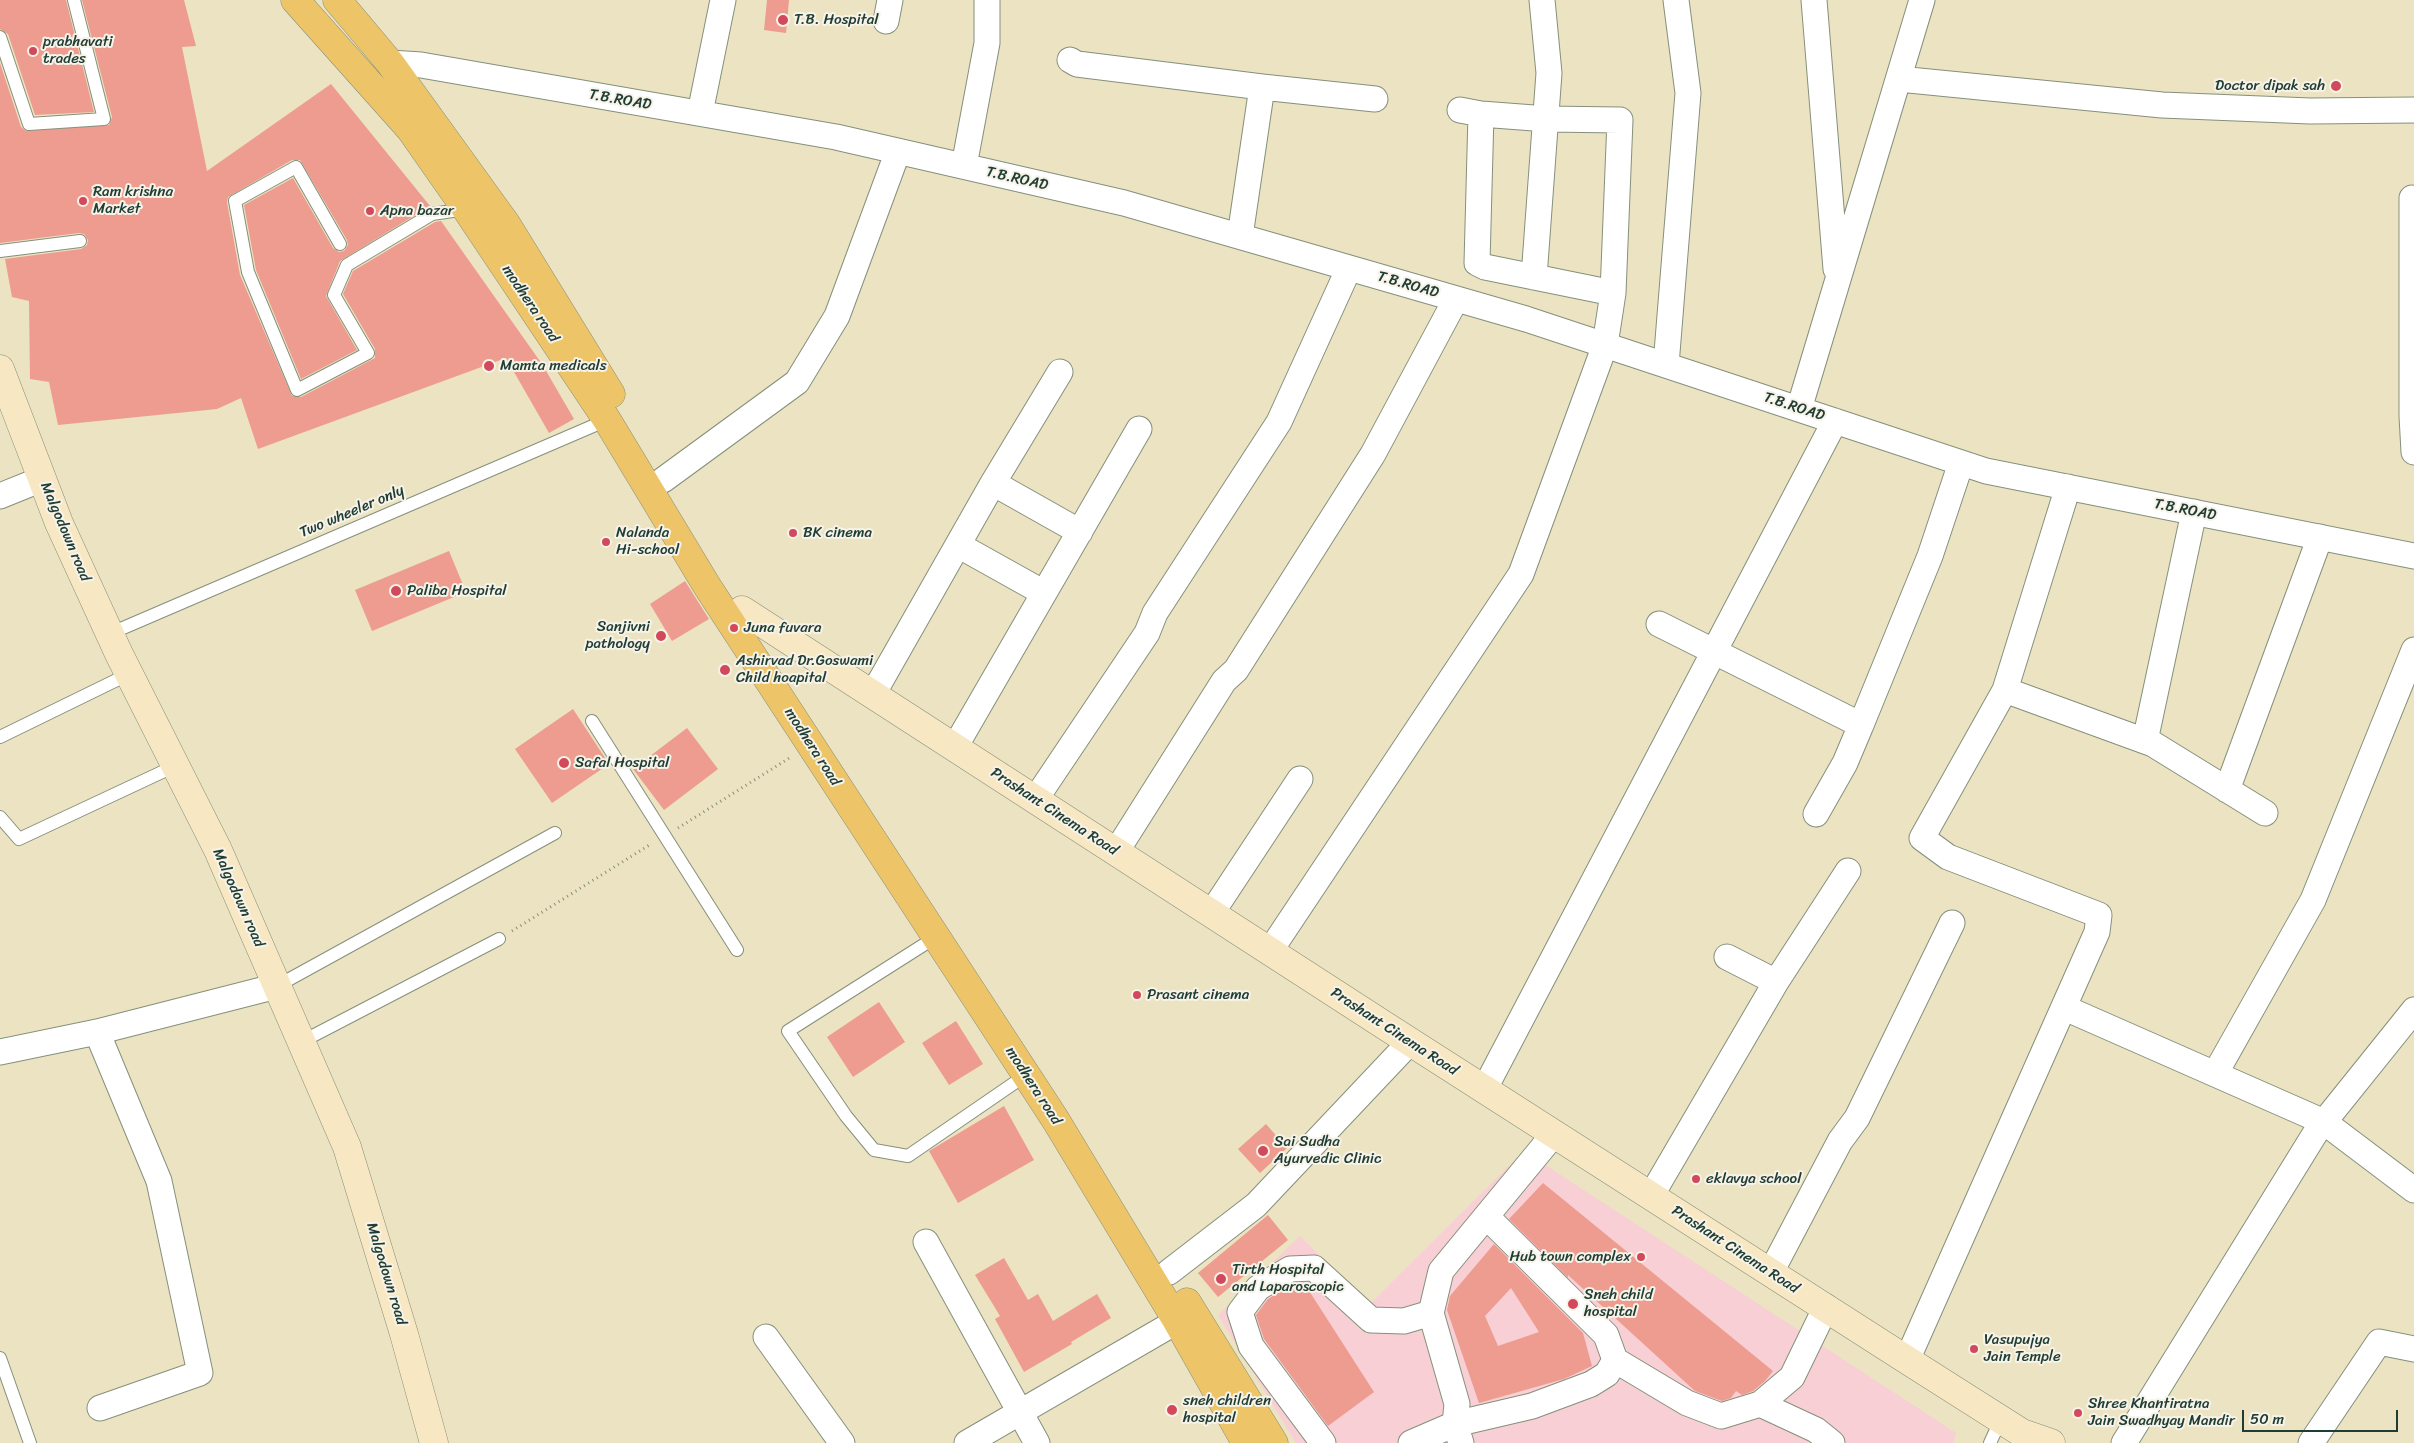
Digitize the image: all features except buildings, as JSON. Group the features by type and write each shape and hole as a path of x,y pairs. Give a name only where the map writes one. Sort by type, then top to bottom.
{"main road":[{"name":"modhera road","path":"295,0 410,129 466,209 607,420 707,586 1185,1317 1246,1443"},
{"path":"337,0 390,62 507,225 742,610 1056,1088 1169,1272 1185,1317 1274,1443"}],"street":[{"path":"700,114 723,0"},
{"path":"964,166 987,43 988,0"},
{"path":"1534,277 1547,119 1548,73 1542,0"},
{"path":"1666,365 1688,93 1676,0"},
{"path":"1814,0 1837,284"},
{"path":"1799,409 1922,0"},
{"path":"1070,60 1077,64 1375,99"},
{"name":"T.B.ROAD","path":"390,62 421,65 836,136 1124,203 1465,301 1605,345 1986,471 2414,556"},
{"path":"1899,79 2162,105 2310,111 2414,110"},
{"path":"1240,236 1262,87"},
{"path":"1116,852 1224,682 1236,670 1373,454 1465,301 1477,263 1470,112 1547,119 1620,120 1613,293 1605,345 1521,574 1270,951"},
{"path":"663,480 797,382 837,316 898,151"},
{"path":"2412,198 2412,416 2414,452"},
{"path":"1477,263 1485,268 1613,293"},
{"path":"1036,800 1147,634 1155,613 1279,422 1349,268"},
{"name":"Malgodown road","path":"0,369 59,523 109,634 218,850 347,1146 402,1324 434,1443"},
{"path":"872,694 993,482 1060,372"},
{"path":"1484,1090 1836,421"},
{"path":"955,747 1139,429"},
{"path":"1816,814 1845,763 1930,556 1961,462"},
{"path":"0,496 42,479"},
{"path":"993,482 1080,532"},
{"path":"1907,1360 2065,1008 2097,932 2099,915 1948,857 1922,838 2005,690 2068,487"},
{"path":"2145,741 2194,512"},
{"path":"2227,790 2320,537"},
{"path":"958,545 1044,593"},
{"name":"Prashant Cinema Road","path":"742,610 1484,1090 1907,1360 1995,1431 2022,1433 2051,1443"},
{"path":"1659,624 1861,724"},
{"path":"2215,1074 2313,900 2414,650"},
{"path":"2005,690 2145,741 2265,813"},
{"path":"1211,914 1300,779"},
{"path":"1651,1196 1776,982 1848,871"},
{"path":"1771,1272 1840,1141 1858,1118 1952,923"},
{"path":"1727,957 1776,982"},
{"path":"0,1052 97,1032 277,986"},
{"path":"2065,1008 2324,1122 2414,1190"},
{"path":"2124,1443 2324,1122 2414,1010"},
{"path":"97,1032 159,1181 200,1373 100,1408"},
{"path":"1169,1272 1256,1205 1410,1042"},
{"path":"1458,1434 1457,1404 1431,1314 1441,1271 1554,1134"},
{"path":"1486,1217 1606,1335 1615,1360 1687,1403 1720,1416 1760,1404 1792,1377 1826,1307"},
{"path":"926,1242 1037,1443"},
{"path":"1323,1443 1251,1346 1240,1312 1258,1288 1290,1269 1314,1268 1371,1320 1404,1321 1431,1314"},
{"path":"967,1443 1185,1317"},
{"path":"766,1337 842,1443"},
{"path":"2311,1443 2379,1342 2414,1349"},
{"path":"1411,1443 1458,1434 1591,1384 1607,1374 1615,1360"},
{"path":"1760,1404 1816,1430 1832,1443"}],"lane":[{"path":"0,37 29,124 104,119 74,0"},
{"path":"340,244 296,166 235,200 248,272 297,390 368,353 334,295 347,265 432,214 466,209"},
{"path":"0,251 80,240"},
{"name":"Two wheeler only","path":"109,634 607,420"},
{"path":"0,737 129,674"},
{"path":"592,721 737,950"},
{"path":"0,817 19,839 175,766"},
{"path":"277,986 555,832"},
{"path":"936,936 788,1031 846,1116 874,1150 908,1156 1026,1075"},
{"path":"302,1042 499,939"},
{"path":"0,1358 30,1443"}],"shaded area":[{"path":"1524,1151 1956,1433 1953,1443 1296,1443 1218,1315 1300,1236 1369,1305"}],"place":[{"name":"T.B. Hospital","path":"783,20"},
{"name":"prabhavati trades","path":"33,51"},
{"name":"Doctor dipak sah","path":"2336,86"},
{"name":"Ram krishna Market","path":"83,201"},
{"name":"Apna bazar","path":"370,211"},
{"name":"Mamta medicals","path":"489,366"},
{"name":"BK cinema","path":"793,533"},
{"name":"Nalanda Hi-school","path":"606,542"},
{"name":"Paliba Hospital","path":"396,591"},
{"name":"Juna fuvara","path":"734,628"},
{"name":"Sanjivni pathology","path":"661,636"},
{"name":"Ashirvad Dr.Goswami Child hoapital","path":"725,670"},
{"name":"Safal Hospital","path":"564,763"},
{"name":"Prasant cinema","path":"1137,995"},
{"name":"Sai Sudha Ayurvedic Clinic","path":"1263,1151"},
{"name":"eklavya school","path":"1696,1179"},
{"name":"Hub town complex","path":"1641,1257"},
{"name":"Tirth Hospital and Laparoscopic","path":"1221,1279"},
{"name":"Sneh child hospital","path":"1573,1304"},
{"name":"Vasupujya Jain Temple","path":"1974,1349"},
{"name":"sneh children hospital","path":"1172,1410"},
{"name":"Shree Khantiratna Jain Swadhyay Mandir","path":"2078,1413"}]}
